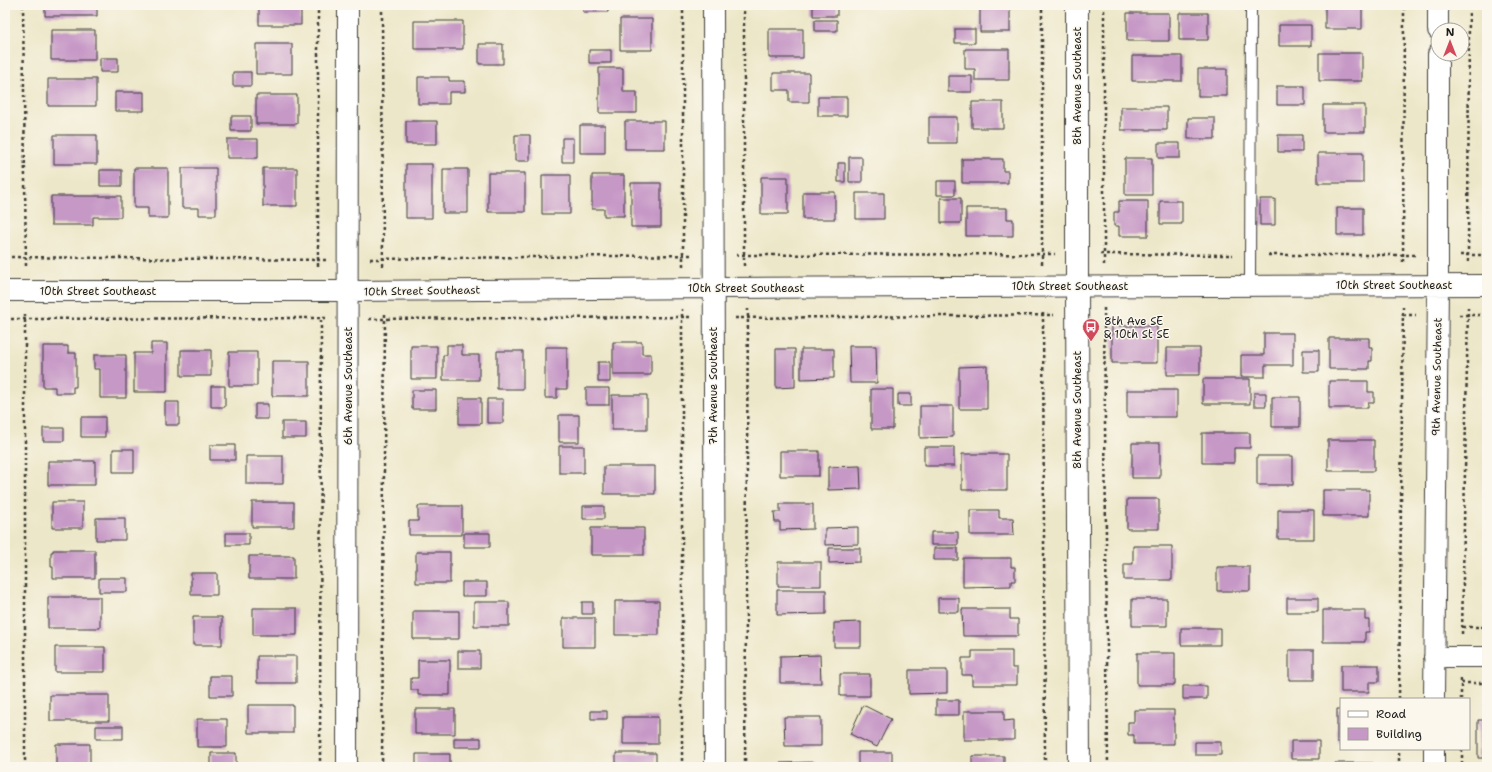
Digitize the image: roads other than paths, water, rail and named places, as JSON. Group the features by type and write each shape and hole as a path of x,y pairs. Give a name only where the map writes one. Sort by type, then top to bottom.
{"street":[{"name":"6th Avenue Southeast","path":"347,767 348,5"},
{"name":"7th Avenue Southeast","path":"712,5 716,767"},
{"name":"8th Avenue Southeast","path":"1077,5 1079,767"},
{"path":"1438,5 1438,22"},
{"name":"9th Avenue Southeast","path":"1434,698 1438,285 1438,62"},
{"name":"10th Street Southeast","path":"5,291 348,291 1487,285"},
{"path":"1434,657 1487,657"},
{"path":"1434,750 1434,767"}],"lane":[{"path":"1250,286 1251,5"}],"place":[{"name":"8th Ave SE & 10th St SE","path":"1091,342"}]}
